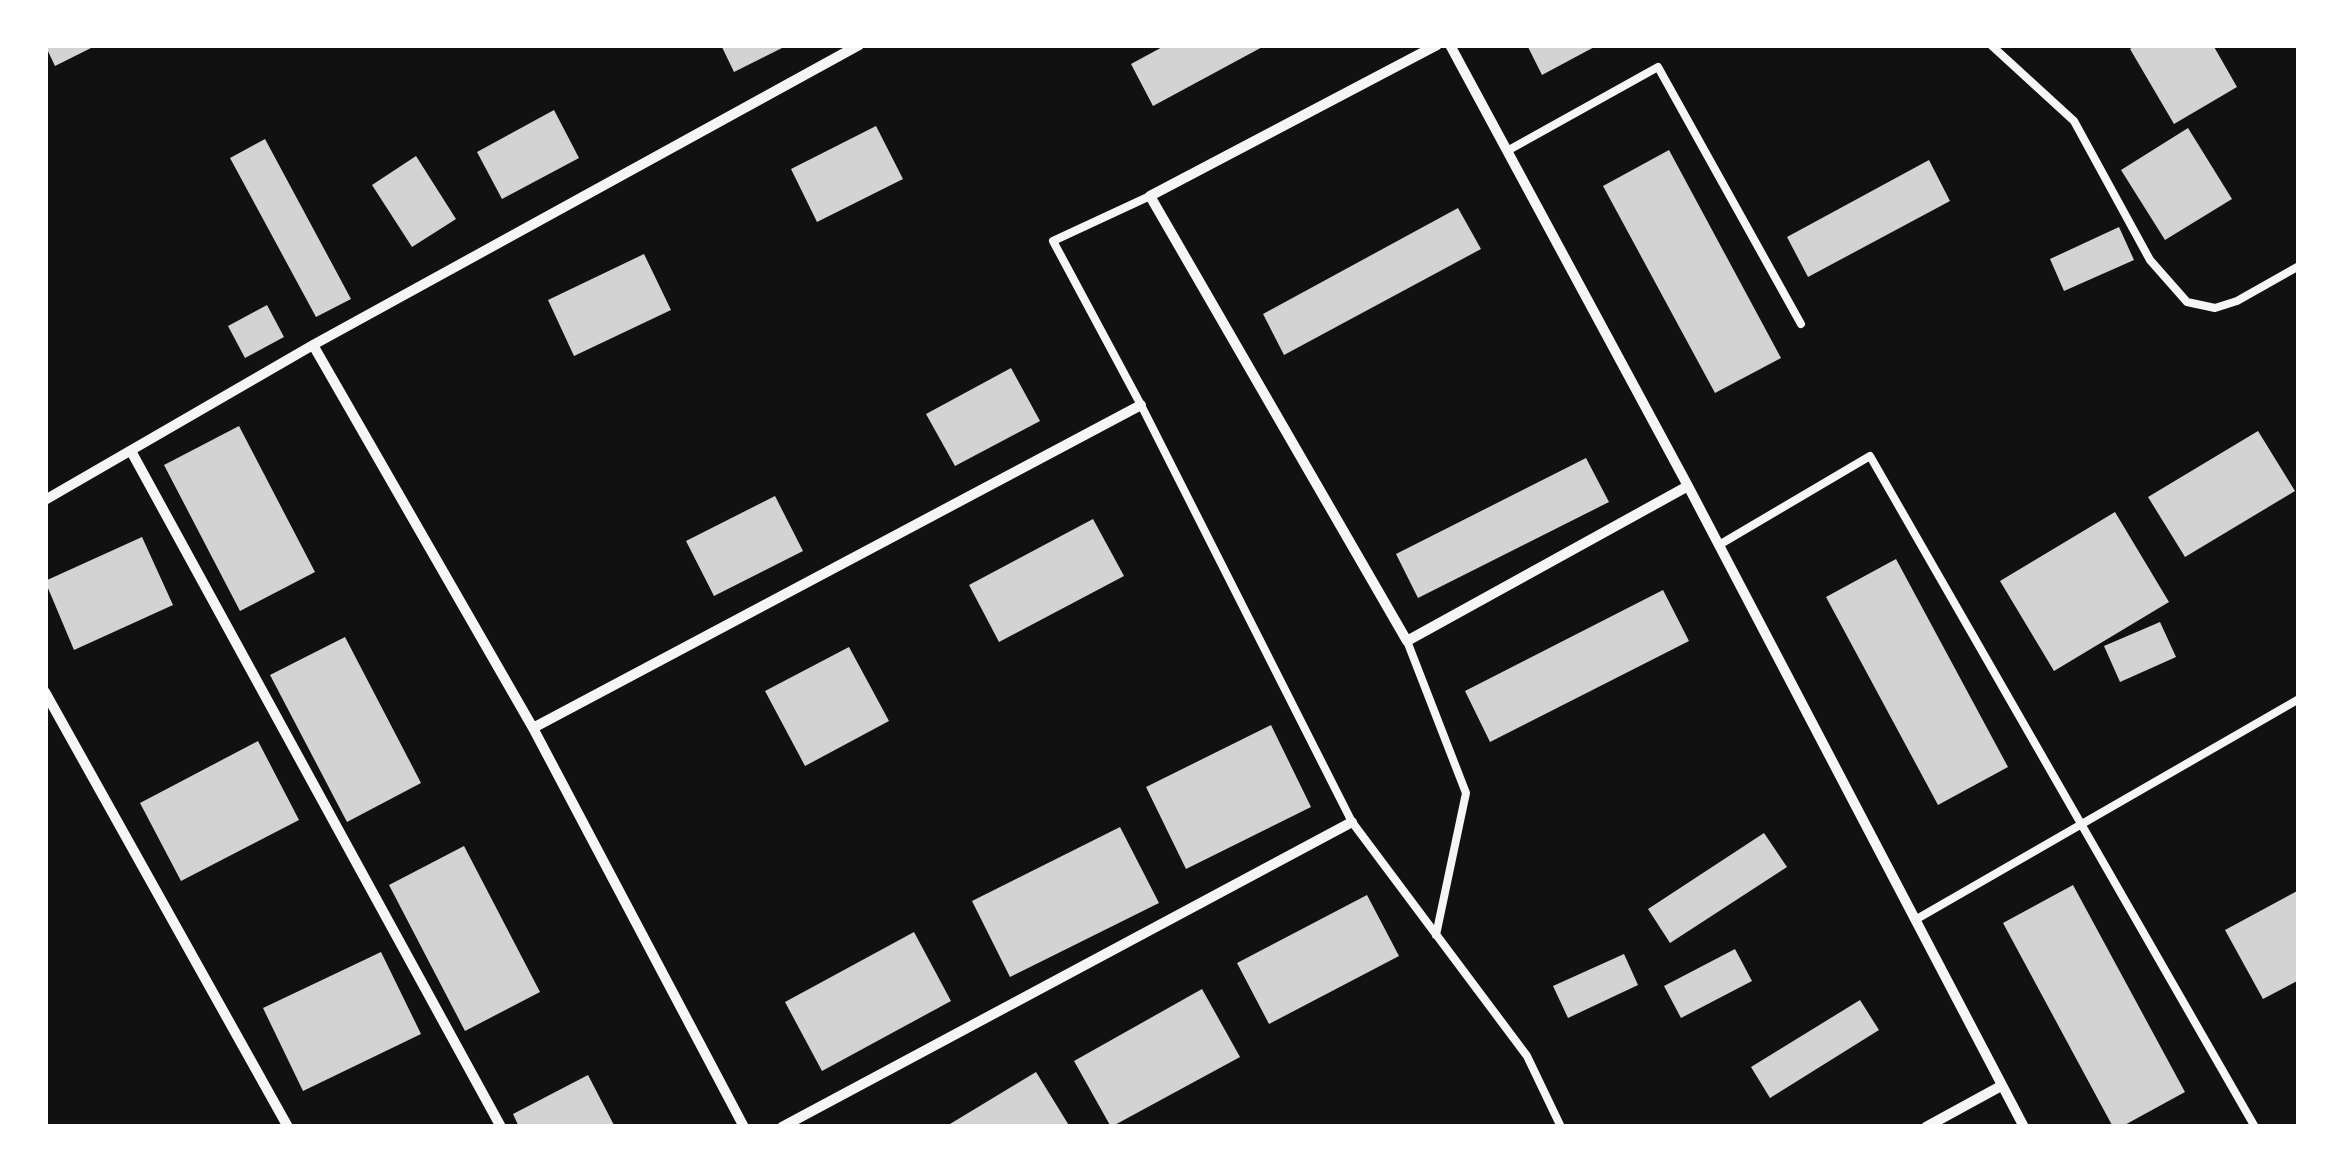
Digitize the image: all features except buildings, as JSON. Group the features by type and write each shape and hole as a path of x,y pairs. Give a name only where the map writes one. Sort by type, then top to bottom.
{"street":[{"path":"45,500 314,345 859,45"},
{"path":"1437,45 1150,196 1407,641 1688,486"},
{"path":"1450,45 1688,486 2024,1127"},
{"path":"314,345 533,728 744,1127"},
{"path":"533,728 1141,405"},
{"path":"131,451 501,1127"},
{"path":"45,692 288,1127"},
{"path":"782,1127 1352,822"},
{"path":"1926,1127 2002,1086"}],"lane":[{"path":"1991,45 2074,121 2150,260 2187,302 2215,308 2237,301 2299,266"},
{"path":"1507,151 1658,67 1801,324"},
{"path":"1150,196 1053,241 1141,405 1352,822 1528,1056 1561,1127"},
{"path":"1719,545 1870,456 2256,1127"},
{"path":"1407,641 1466,793 1436,935"},
{"path":"1915,920 2299,699"}]}
